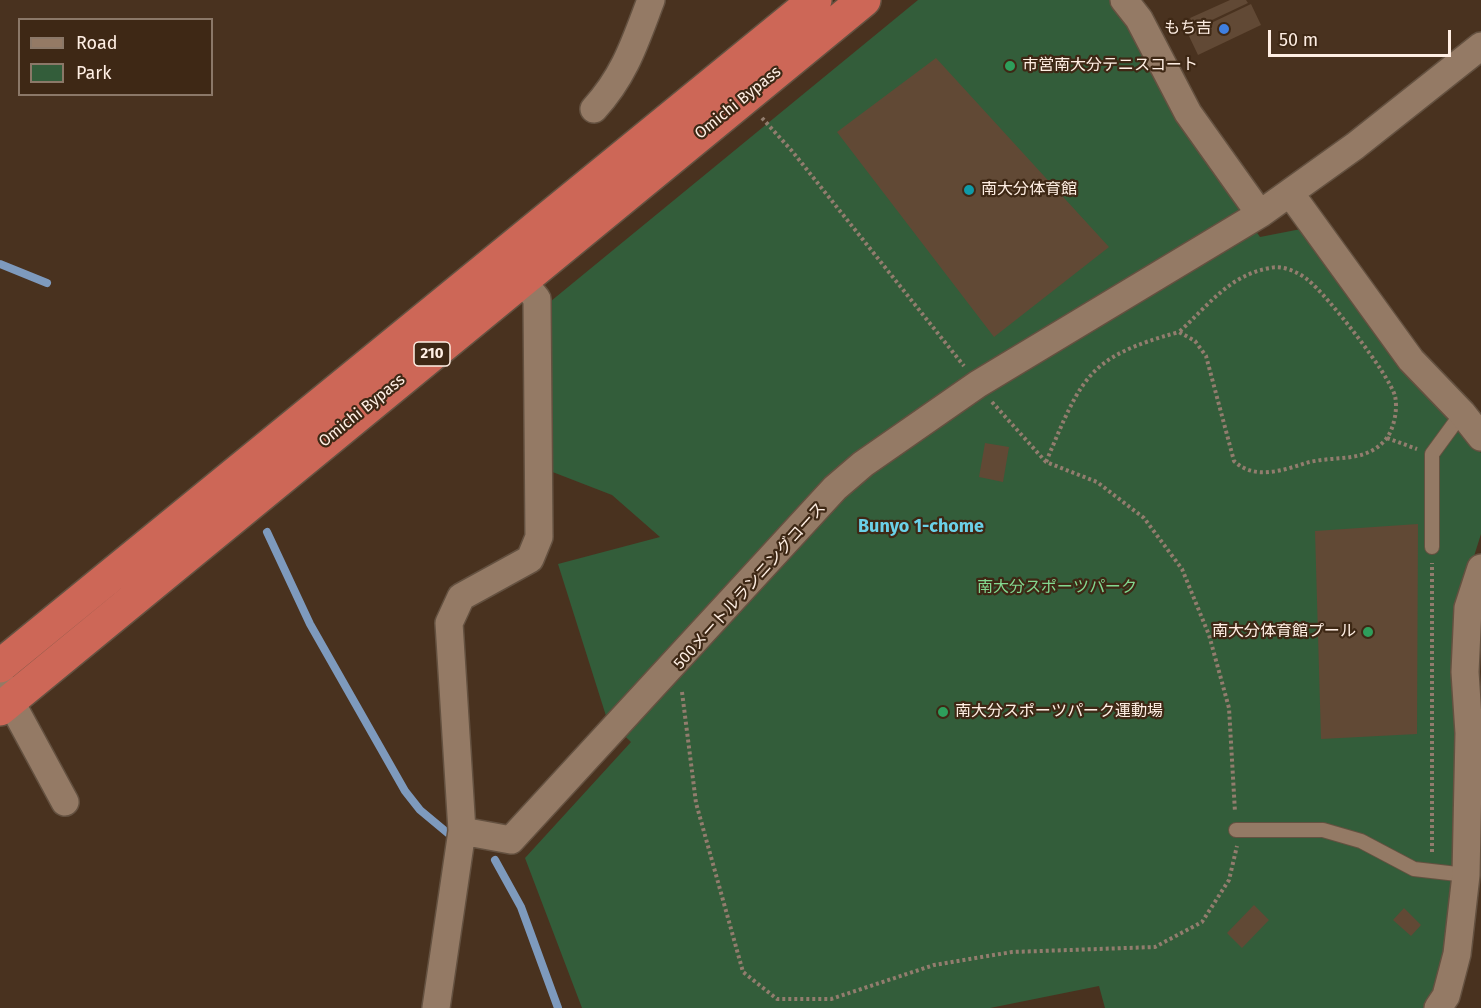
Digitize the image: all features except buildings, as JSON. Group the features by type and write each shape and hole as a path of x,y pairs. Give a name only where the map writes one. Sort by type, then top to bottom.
{"highway":[{"name":"Omichi Bypass","path":"0,666 815,0"},
{"name":"Omichi Bypass","path":"3,697 522,280 864,0"}],"street":[{"path":"594,109 613,88 623,70 651,0"},
{"path":"1125,0 1139,19 1188,113 1260,214"},
{"path":"462,831 511,840 835,488 863,464 978,384 1260,214 1355,146 1481,46"},
{"path":"1290,193 1411,360 1462,413 1481,437"},
{"path":"436,1008 462,831 449,623 461,597 530,559 539,537 537,299 522,280"},
{"path":"1438,1008 1446,996 1473,876 1465,672 1468,608 1481,568"},
{"path":"3,697 65,802"}],"lane":[{"path":"1432,547 1432,454 1462,413"},
{"path":"1236,830 1323,830 1361,841 1414,869 1473,876"}],"path":[{"name":"500メートルランニングコース","path":"681,680 696,803 743,972 777,999 831,999 934,965 1012,952 1155,947 1202,922 1229,880 1237,847 1229,708 1209,635 1182,569 1144,518 1097,482 1046,462 978,384 792,151 760,116"},
{"path":"1046,462 1070,407 1096,367 1121,351 1179,332 1228,284 1270,267 1293,271 1320,291 1387,377 1395,396 1396,410 1393,428 1387,438 1373,451 1357,458 1314,461 1254,474 1244,470 1234,461 1206,356 1195,341 1179,332"},
{"path":"1387,438 1432,454"},
{"path":"1432,547 1432,871"}],"green space":[{"name":"南大分スポーツパーク","path":"918,0 1110,0 1123,13 1169,106 1260,237 1301,229 1481,453 1481,534 1458,607 1457,856 1450,953 1430,1008 1105,1008 1099,986 990,1008 582,1008 525,858 631,742 607,719 558,564 660,537 612,495 550,471 551,301"}],"waterway":[{"path":"0,264 47,283"},
{"path":"267,532 310,624 405,791 420,810 450,835"},
{"path":"495,860 521,907 558,1008"}],"place":[{"name":"もち吉","path":"1224,29"},
{"name":"市営南大分テニスコート","path":"1010,66"},
{"name":"南大分体育館","path":"969,190"},
{"name":"南大分体育館プール","path":"1368,632"},
{"name":"南大分スポーツパーク運動場","path":"943,712"}],"district":[{"name":"Bunyo 1-chome","path":"921,527"}]}
